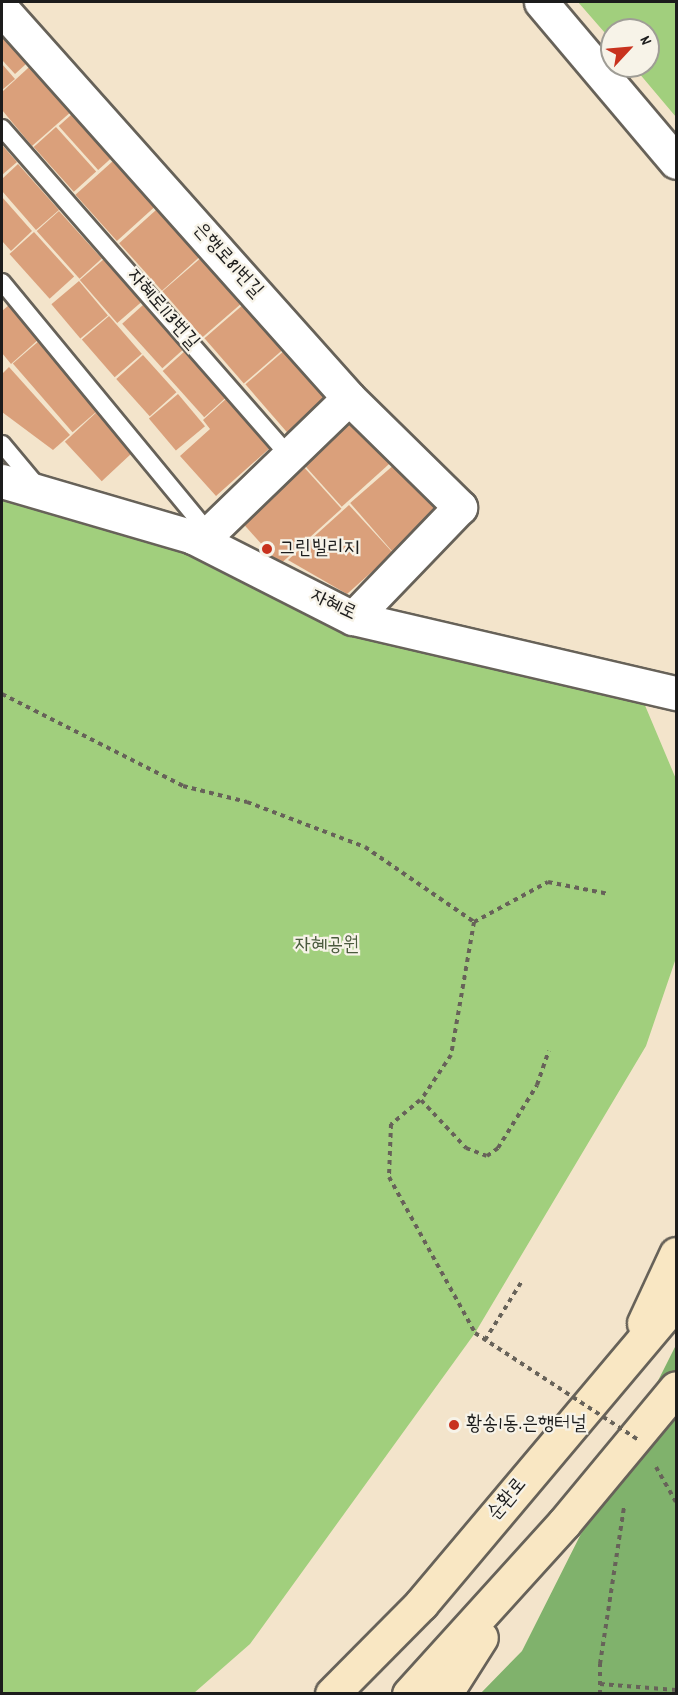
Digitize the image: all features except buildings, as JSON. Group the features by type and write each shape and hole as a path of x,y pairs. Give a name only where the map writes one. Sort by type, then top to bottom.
{"main road":[{"path":"632,1349 676,1254"},
{"name":"순환로","path":"332,1694 422,1604 632,1349 676,1301"},
{"path":"409,1694 528,1563 676,1388"},
{"path":"445,1694 528,1563"},
{"path":"306,1694 422,1604"}],"street":[{"path":"542,2 676,162"},
{"name":"은행로81번길","path":"2,9 350,398 460,507 353,618"},
{"path":"201,535 291,458 350,398"},
{"name":"자혜로","path":"2,481 47,497 201,535 353,618 676,693"}],"lane":[{"name":"자혜로113번길","path":"2,128 291,458"},
{"path":"2,282 201,535"},
{"path":"2,444 47,497"}],"path":[{"path":"2,694 183,786 247,802 365,847 474,922"},
{"path":"474,922 548,882 609,894"},
{"path":"474,922 451,1055 421,1100 392,1124 389,1177 475,1334 640,1441 646,1451"},
{"path":"421,1100 466,1148 487,1156 537,1084 549,1051"},
{"path":"486,1340 522,1281"},
{"path":"638,1451 640,1441"},
{"path":"652,1461 676,1502"},
{"path":"600,1694 625,1501"},
{"path":"600,1684 676,1690"}],"green space":[{"path":"578,2 676,2 676,117 643,78 660,78 660,18 600,18 600,27"},
{"name":"자혜공원","path":"2,481 353,618 636,684 676,779 676,958 646,1046 475,1333 250,1644 194,1693 2,1694"},
{"path":"676,1345 676,1693 480,1694 522,1651"}],"place":[{"name":"그린빌리지","path":"267,549"},
{"name":"황송1동.은행터널","path":"454,1425"}]}
